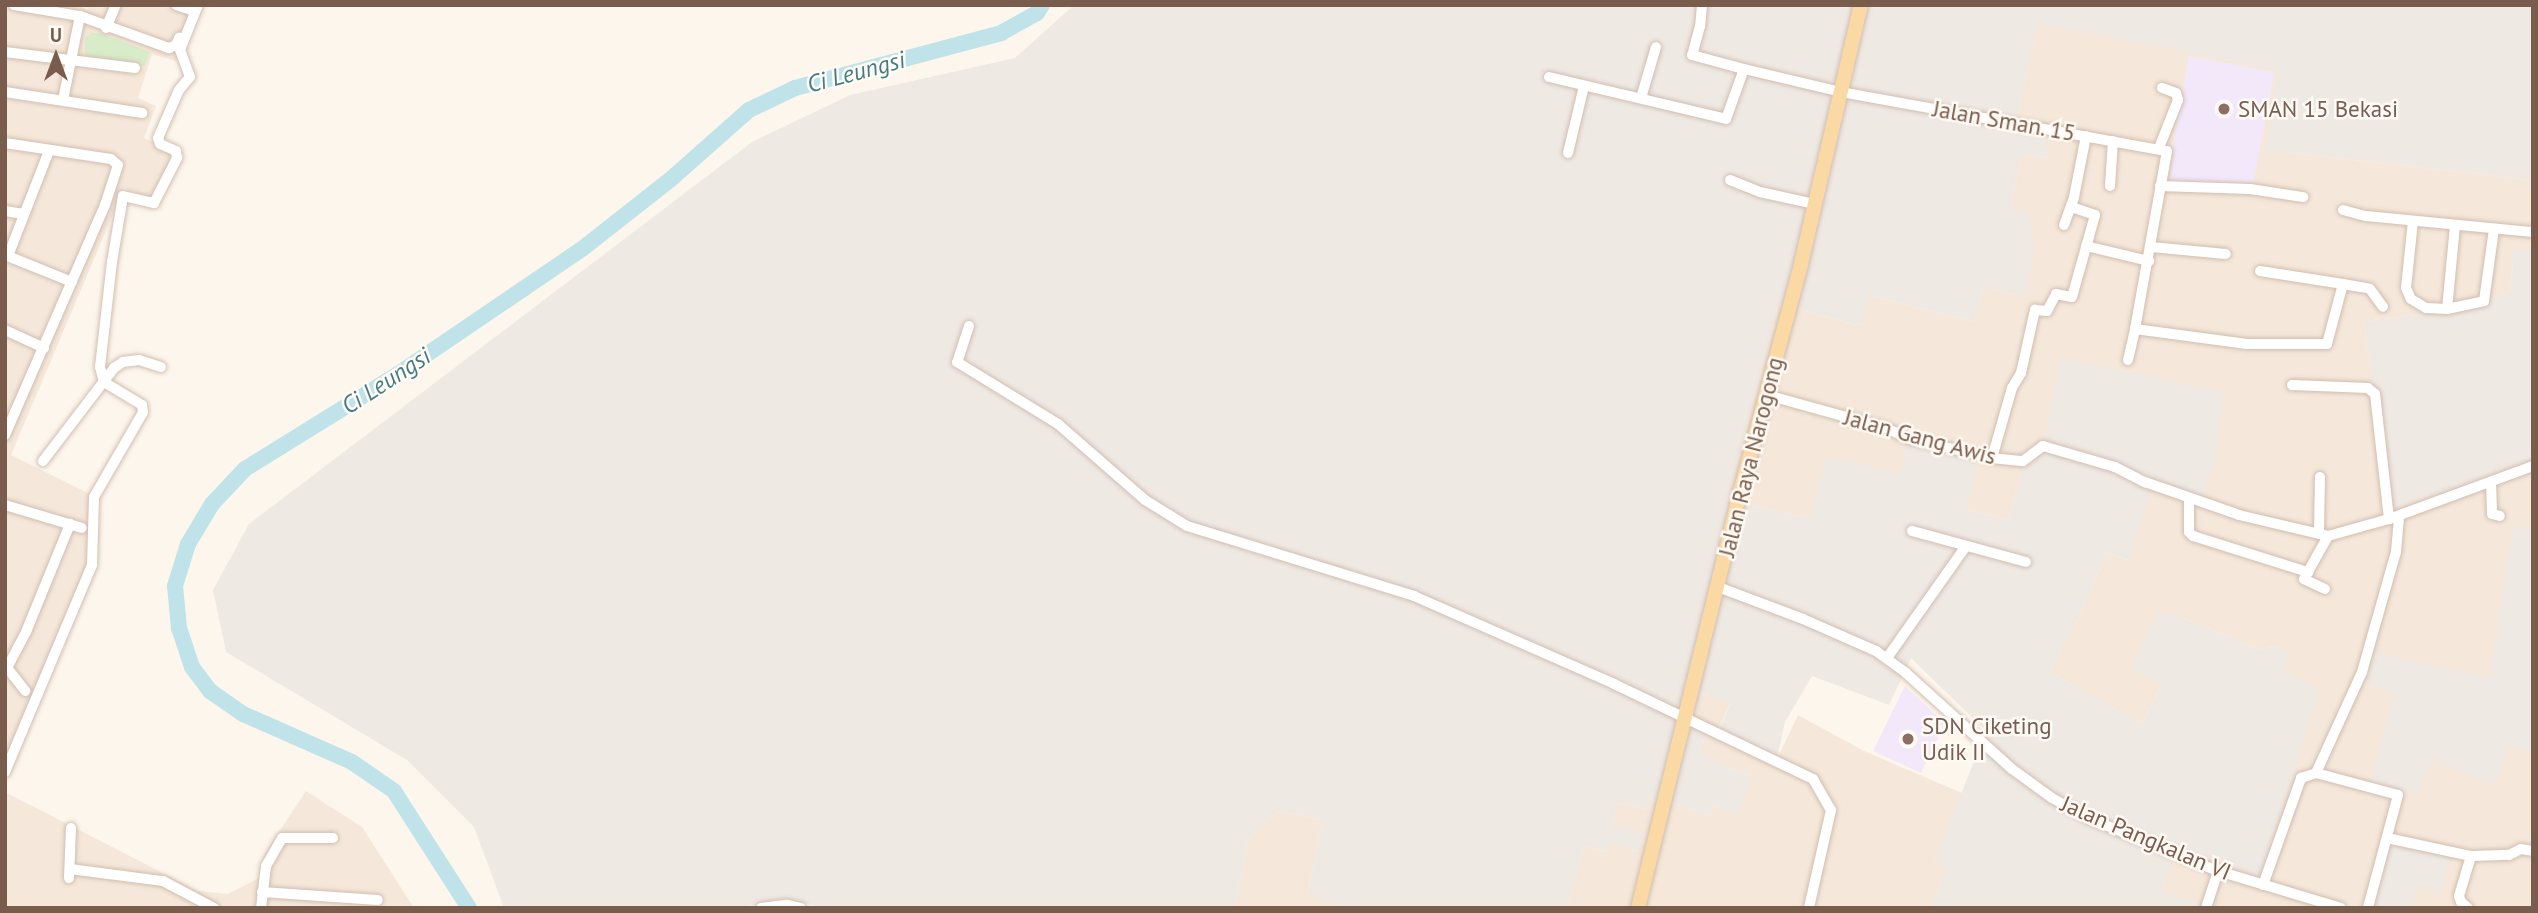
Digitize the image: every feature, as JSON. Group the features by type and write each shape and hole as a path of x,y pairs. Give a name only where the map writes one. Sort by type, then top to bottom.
{"main road":[{"name":"Jalan Raya Narogong","path":"1637,908 1815,204 1861,5"}],"street":[{"path":"14,5 80,16 106,28 173,47 194,7"},
{"path":"106,28 116,5"},
{"path":"176,5 194,7"},
{"name":"Jalan Sman. 15","path":"1702,5 1700,26 1692,55 1841,92 2163,150"},
{"path":"5,772 92,565 94,497 144,412 142,405 104,382 100,367 123,196 153,203 177,158 176,151 160,144 158,138 179,90 190,77 180,50 194,7"},
{"path":"63,100 80,16"},
{"path":"1641,98 1656,47"},
{"path":"5,52 135,68"},
{"path":"1549,77 1728,118 1744,69"},
{"path":"1568,153 1584,86"},
{"path":"2128,360 2149,261 2163,150 2178,100 2176,93 2162,88"},
{"path":"5,92 142,113"},
{"path":"2064,225 2072,207 2085,136"},
{"path":"2110,186 2113,141"},
{"path":"5,143 111,159 118,165 105,205 5,435"},
{"path":"49,151 7,255 72,282"},
{"path":"1730,180 1760,192 1815,204"},
{"path":"2160,186 2250,189 2303,197"},
{"path":"1992,458 2011,388 2021,373 2035,310 2047,311 2056,294 2072,297 2095,215 2072,207"},
{"path":"2343,210 2455,226 2533,232"},
{"path":"5,211 24,214"},
{"path":"2413,221 2407,293 2417,305 2447,309 2484,301 2494,229"},
{"path":"2447,309 2455,226"},
{"path":"2086,246 2149,261"},
{"path":"2151,247 2226,254"},
{"path":"2260,271 2370,289 2383,307"},
{"path":"2135,329 2247,344 2324,345 2328,342 2343,284"},
{"path":"969,326 957,362 1058,424 1145,500 1187,526 1414,596 1687,717 1813,779 1825,795 1831,810 1809,908"},
{"path":"5,330 44,348"},
{"path":"43,461 114,368 123,362 139,360 161,367"},
{"path":"2292,385 2368,388 2375,394 2394,517 2396,552 2362,672 2316,773"},
{"name":"Jalan Gang Awis","path":"1767,395 1849,424 1886,428 1910,439 1992,458 2023,461 2043,446 2115,467 2145,482 2189,498"},
{"path":"5,407 16,411"},
{"path":"2308,572 2193,536 2189,532 2189,498 2239,515 2323,534 2394,517 2533,466"},
{"path":"2320,477 2323,534 2304,579 2325,589"},
{"path":"2491,482 2493,514 2500,516"},
{"path":"5,505 82,528"},
{"path":"25,691 6,667 26,632 70,524"},
{"path":"1912,531 2026,562"},
{"path":"1887,658 1966,545"},
{"name":"Jalan Pangkalan VI","path":"1718,587 1803,619 1887,658 2012,769 2052,798 2088,818 2218,871 2341,908"},
{"path":"2263,885 2301,778 2316,773 2398,795 2368,908"},
{"path":"71,828 70,873 158,880 214,908"},
{"path":"261,908 268,859 282,838 333,838"},
{"path":"2387,838 2472,856 2509,855 2521,849 2533,851"},
{"path":"2468,908 2460,902 2459,896 2472,856"},
{"path":"2206,908 2218,871"},
{"path":"262,892 378,900"},
{"path":"761,908 787,905 801,908"}],"shaded area":[{"path":"5,5 79,5 87,10 90,5 198,5 176,61 152,54 138,98 156,106 144,138 175,154 152,199 124,188 11,455 90,494 91,556 5,768"},
{"path":"1074,5 2533,5 2533,180 2266,150 2279,70 2038,23 2017,116 2046,122 2047,158 2021,155 2010,209 2029,213 2035,250 2024,297 1984,287 1974,322 1869,295 1861,326 1778,304 1727,501 1811,518 1827,456 1900,473 1910,435 1980,453 1966,509 2008,520 2029,449 2044,441 2061,358 2223,392 2215,459 2201,500 2152,485 2129,560 2106,553 2080,615 2050,672 2142,724 2162,685 2131,669 2158,612 2180,617 2258,649 2276,647 2290,653 2284,671 2320,691 2260,877 2178,846 2162,891 2204,905 2203,908 1930,908 1947,869 1934,862 1986,731 1911,658 1889,705 1812,676 1785,722 1777,759 1717,733 1731,703 1701,694 1693,720 1708,729 1700,751 1727,767 1751,775 1738,814 1713,806 1709,816 1652,796 1650,810 1618,802 1613,825 1643,832 1639,851 1609,843 1606,852 1585,846 1567,908 1354,908 1308,895 1323,820 1277,811 1249,838 1235,908 826,908 784,900 735,908 504,908 474,827 407,760 226,652 213,590 249,524 752,142 850,95 1015,58"},
{"path":"2038,22 2280,70 2267,150 2533,180 2533,250 2514,250 2510,294 2418,315 2364,321 2390,509 2533,460 2533,908 2203,908 2203,905 2162,891 2177,845 2260,877 2283,671 2290,654 2276,647 2258,649 2180,617 2162,685 2142,724 2050,672 2080,615 2106,553 2128,560 2062,359 2044,441 2029,449 2008,520 1966,509 1910,436 1901,473 1811,518 1727,501 1778,304 1860,326 1869,295 1974,322 1984,287 2024,297 2010,209 2021,155 2047,158 2017,116"},
{"name":"SMAN 15 Bekasi","path":"2189,56 2275,72 2253,183 2170,182 2173,146"},
{"path":"2514,249 2533,250 2533,460 2390,509 2364,321 2418,315 2510,294"},
{"path":"2513,526 2533,529 2533,753 2508,745 2494,786 2432,760 2418,793 2370,783 2394,695 2361,682 2377,653 2490,678"},
{"name":"SDN Ciketing Udik II","path":"1905,686 1945,723 1921,773 1873,751"},
{"path":"1700,694 1731,702 1717,732 1777,759 1798,715 1864,751 1962,793 1934,862 1947,869 1930,908 1567,908 1585,846 1606,852 1608,842 1638,851 1613,825 1618,802 1650,810 1652,796 1709,816 1713,806 1738,813 1751,775 1727,767 1700,751 1708,729 1693,720"},
{"path":"306,791 362,827 414,908 5,908 5,792 198,891 228,894 261,877 265,853"},
{"path":"1277,811 1323,820 1308,894 1354,908 1235,908 1249,838"},
{"path":"2382,836 2423,844 2454,845 2440,892 2419,884 2412,908 2362,908"}],"green space":[{"path":"91,33 100,33 150,52 145,66 85,56 85,38"}],"waterway":[{"name":"Ci Leungsi","path":"469,908 394,791 352,762 243,714 210,691 192,667 179,628 175,586 188,544 212,504 245,469 398,374 582,249 671,179 749,110 795,88 1001,33 1037,13 1042,5"}],"place":[{"name":"SMAN 15 Bekasi","path":"2224,109"},
{"name":"SDN Ciketing Udik II","path":"1908,739"}]}
